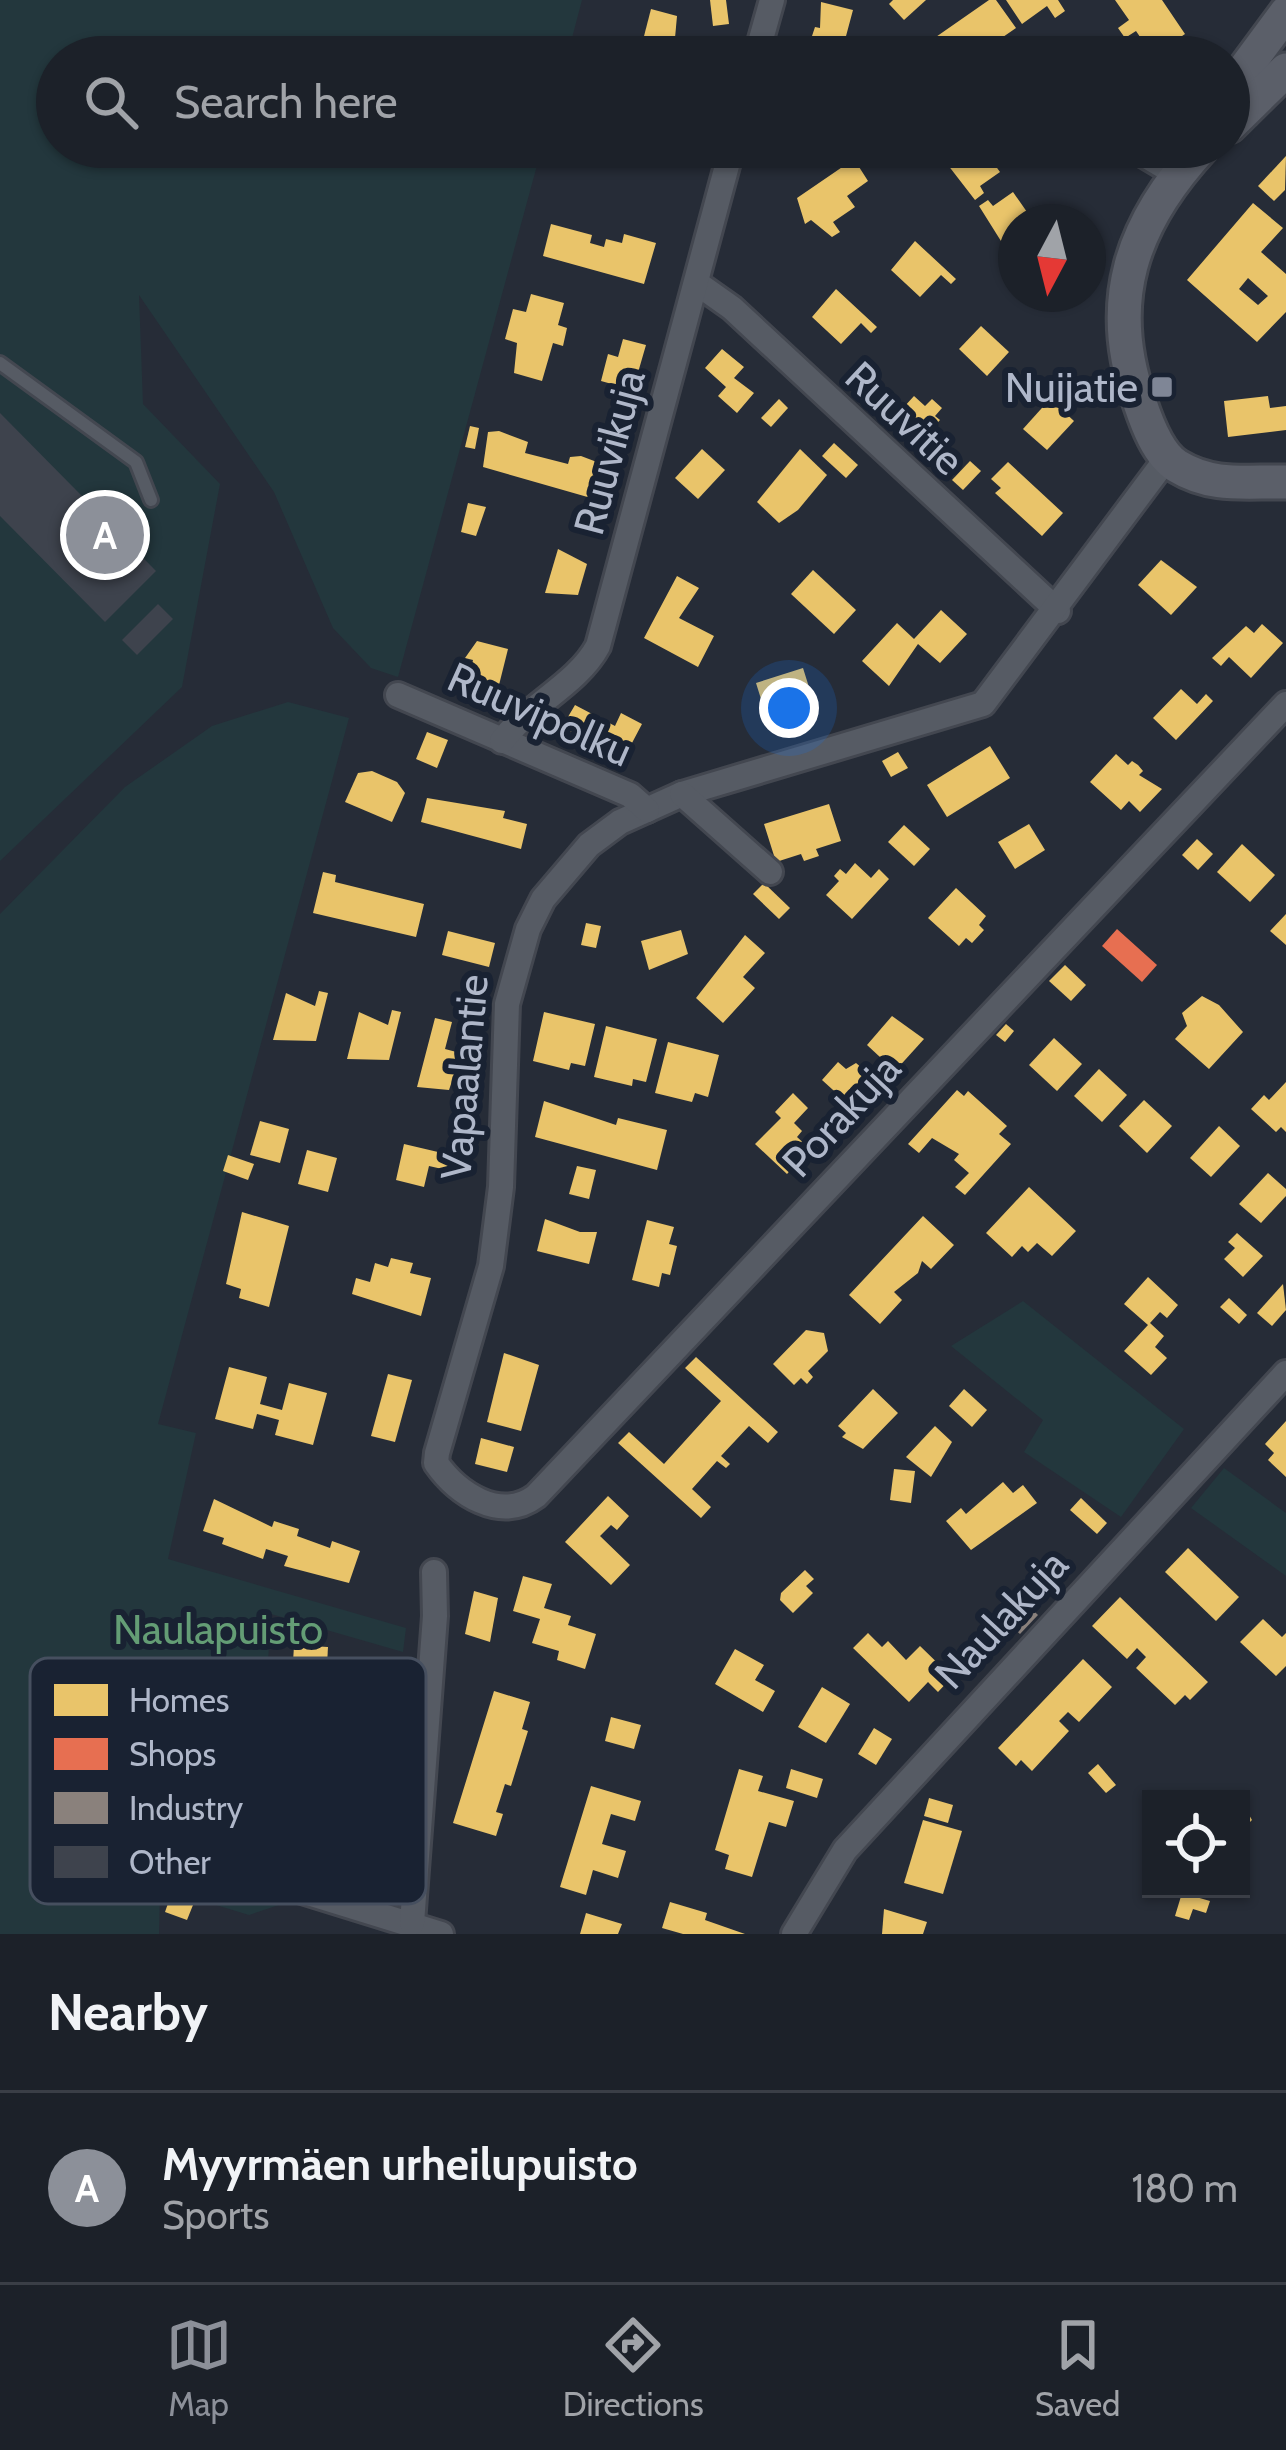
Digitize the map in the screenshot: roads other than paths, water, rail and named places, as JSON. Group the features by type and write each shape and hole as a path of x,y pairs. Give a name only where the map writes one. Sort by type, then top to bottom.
{"street":[{"path":"762,36 772,0"},
{"path":"1250,57 1278,13"},
{"path":"1250,105 1286,70"},
{"name":"Ruuvikuja","path":"502,741 522,713 589,662 598,646 727,168"},
{"path":"1166,168 1178,175"},
{"path":"1184,168 1146,219 1123,308 1135,391 1167,458 1218,482 1286,482"},
{"name":"Ruuvitie","path":"698,284 732,308 1058,611"},
{"name":"Vapaalantie","path":"436,1463 491,1266 501,1187 507,1004 514,970 536,913 562,874 589,845 682,794 983,704 1058,611 1167,458"},
{"name":"Ruuvipolku","path":"398,695 630,795 647,810"},
{"name":"Porakuja","path":"436,1463 454,1487 478,1500 517,1505 536,1496 1286,704"},
{"path":"682,794 770,872"},
{"name":"Naulakuja","path":"794,1934 845,1850 1286,1373"},
{"path":"426,1736 434,1572"},
{"path":"347,1904 441,1934"},
{"path":"412,1923 413,1904"}],"lane":[{"path":"0,363 136,462 151,500"}],"place":[{"name":"Nuijatie","path":"1162,387"},
{"name":"Myyrmäen urheilupuisto","path":"105,535"}],"park label":[{"name":"Naulapuisto","path":"218,1629"}]}
